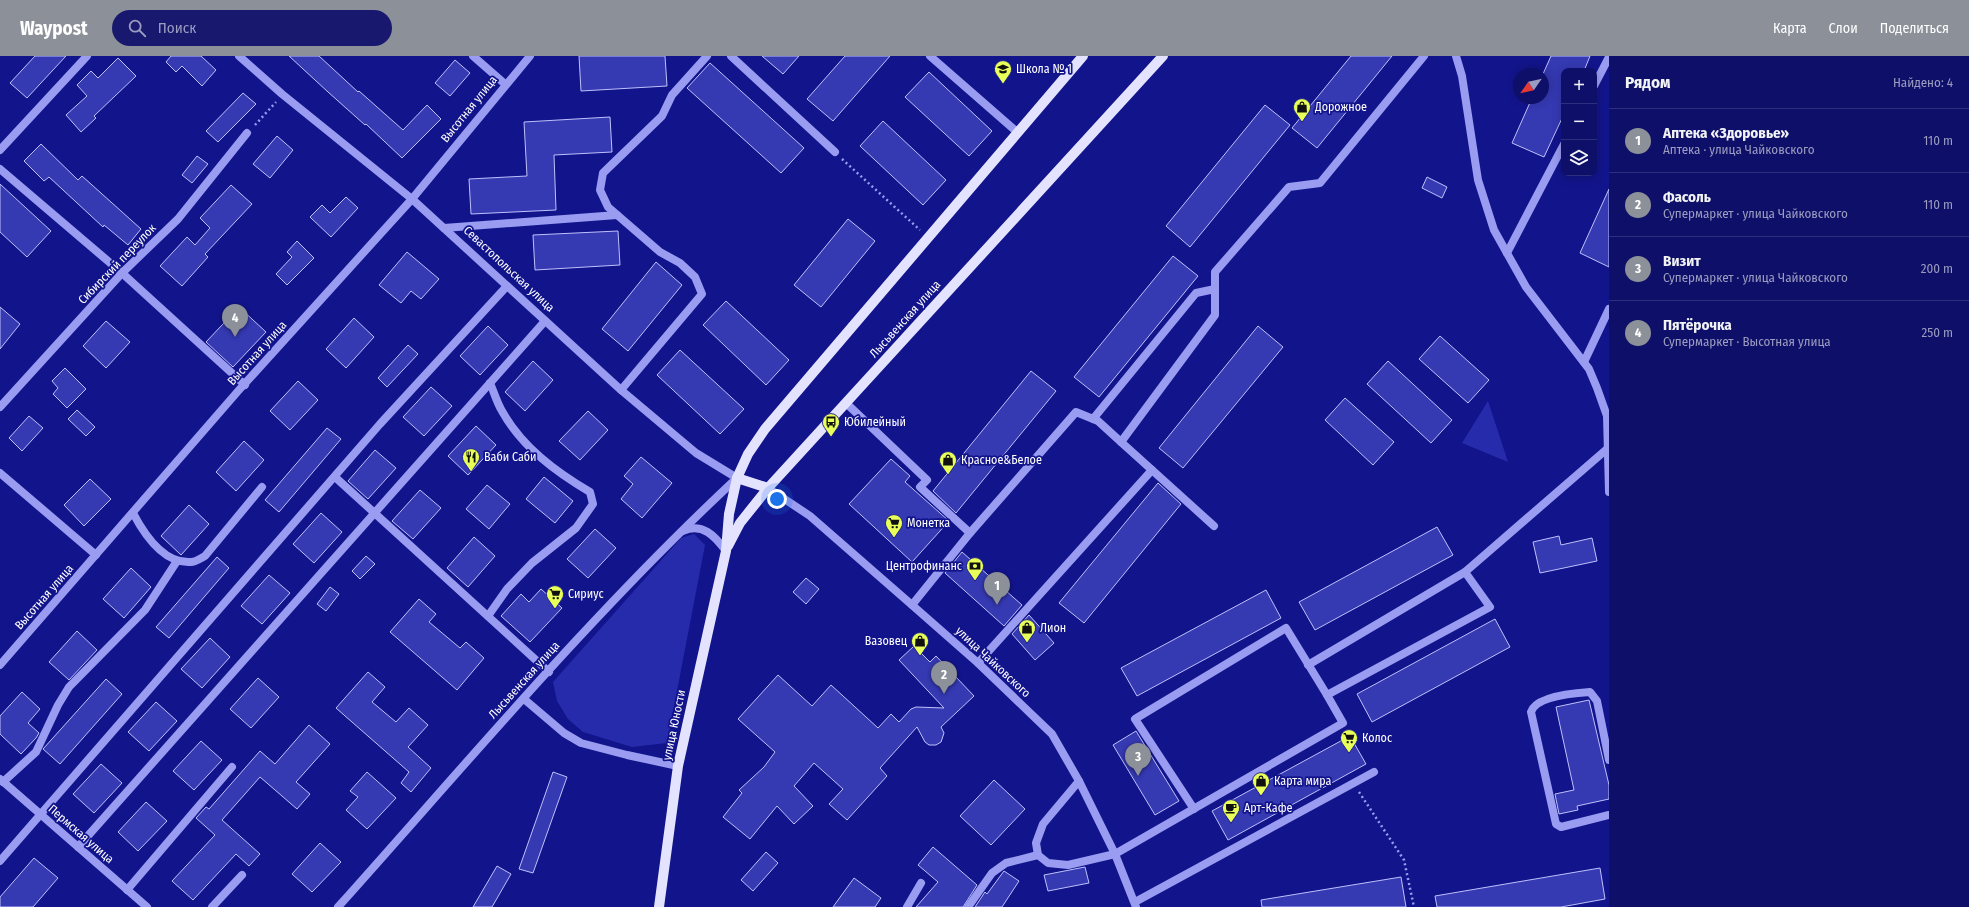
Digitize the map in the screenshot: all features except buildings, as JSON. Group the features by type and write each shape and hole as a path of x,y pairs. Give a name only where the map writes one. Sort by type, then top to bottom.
{"main road":[{"name":"Лысьвенская улица","path":"726,552 728,514 737,478 748,454 765,429 1083,56"},
{"name":"Лысьвенская улица","path":"726,552 740,523 768,488 1163,56"},
{"name":"Севастопольская улица","path":"737,478 768,488"},
{"name":"улица Юности","path":"659,907 678,766 726,552"}],"street":[{"path":"0,150 87,56"},
{"name":"Севастопольская улица","path":"240,56 282,94 412,199 621,390 696,453 737,478"},
{"path":"473,56 505,84"},
{"name":"Высотная улица","path":"0,665 245,384 412,199 505,84 530,56"},
{"path":"621,390 702,294 696,277 680,263 660,252 608,207 600,190 604,173 662,116 672,95 707,56"},
{"path":"731,56 835,152"},
{"path":"930,56 1017,132"},
{"path":"1121,442 1215,315 1215,272 1289,187 1320,183 1424,56"},
{"path":"1456,56 1462,76 1478,180 1494,230 1526,287 1590,369 1607,416 1609,492"},
{"path":"1597,80 1609,57"},
{"name":"Сибирский переулок","path":"0,407 122,273 178,219 247,133"},
{"path":"1507,253 1561,150"},
{"path":"0,169 122,273 245,384"},
{"path":"444,228 617,215"},
{"path":"0,861 335,477 507,286"},
{"path":"1093,419 1196,293 1215,289"},
{"path":"1584,362 1609,309"},
{"path":"78,847 545,321"},
{"path":"488,616 508,589 532,563 576,528 594,504 590,492 564,476 536,453 514,430 501,410 490,383"},
{"path":"846,403 926,480 920,487 931,499 970,533"},
{"path":"912,605 970,533 1076,412 1098,421 1214,526"},
{"path":"1308,665 1465,572 1607,449"},
{"path":"978,663 1152,470"},
{"path":"0,473 96,555"},
{"path":"335,477 549,672"},
{"name":"Лысьвенская улица","path":"338,907 615,598 678,533 737,478"},
{"path":"133,513 143,531 156,545 177,561 193,562 205,556 262,487"},
{"name":"улица Чайковского","path":"768,488 810,516 978,663 1052,734 1079,781 1115,854 1136,904"},
{"path":"678,533 690,528 701,528 710,533 726,552"},
{"path":"2,781 36,752 58,705 70,687 145,610 177,561"},
{"path":"1327,694 1490,607 1465,572"},
{"path":"1079,781 1043,824 1036,843 1038,855 1048,863 1068,865 1115,854 1194,809 1343,723 1327,694 1286,628 1135,719 1194,809"},
{"path":"1609,760 1597,701 1590,692 1540,700 1533,706 1532,712 1556,824 1561,827 1609,815"},
{"path":"524,699 564,733 581,743 678,766"},
{"path":"127,890 232,767"},
{"path":"1136,904 1374,772"},
{"name":"Пермская улица","path":"2,781 147,907"},
{"path":"968,907 992,874 1006,863 1038,855"},
{"path":"212,907 242,875"},
{"path":"907,907 921,884"}],"path":[{"path":"247,133 282,94"},
{"path":"835,152 928,237"},
{"path":"1353,783 1404,860 1414,907"}],"shaded area":[{"path":"1488,401 1508,462 1462,443"},
{"path":"694,534 705,545 667,743 632,747 583,732 568,719 557,701 553,682 681,538"}],"place":[{"name":"Школа № 1","path":"1003,84"},
{"name":"Дорожное","path":"1302,122"},
{"name":"Пятёрочка","path":"235,337"},
{"name":"Юбилейный","path":"831,437"},
{"name":"Ваби Саби","path":"471,472"},
{"name":"Красное&Белое","path":"948,475"},
{"name":"Монетка","path":"894,538"},
{"name":"Центрофинанс","path":"975,581"},
{"name":"Аптека «Здоровье»","path":"997,605"},
{"name":"Сириус","path":"555,609"},
{"name":"Лион","path":"1027,643"},
{"name":"Вазовец","path":"920,656"},
{"name":"Фасоль","path":"944,694"},
{"name":"Колос","path":"1349,753"},
{"name":"Визит","path":"1138,776"},
{"name":"Карта мира","path":"1261,796"},
{"name":"Арт-Кафе","path":"1231,823"}]}
